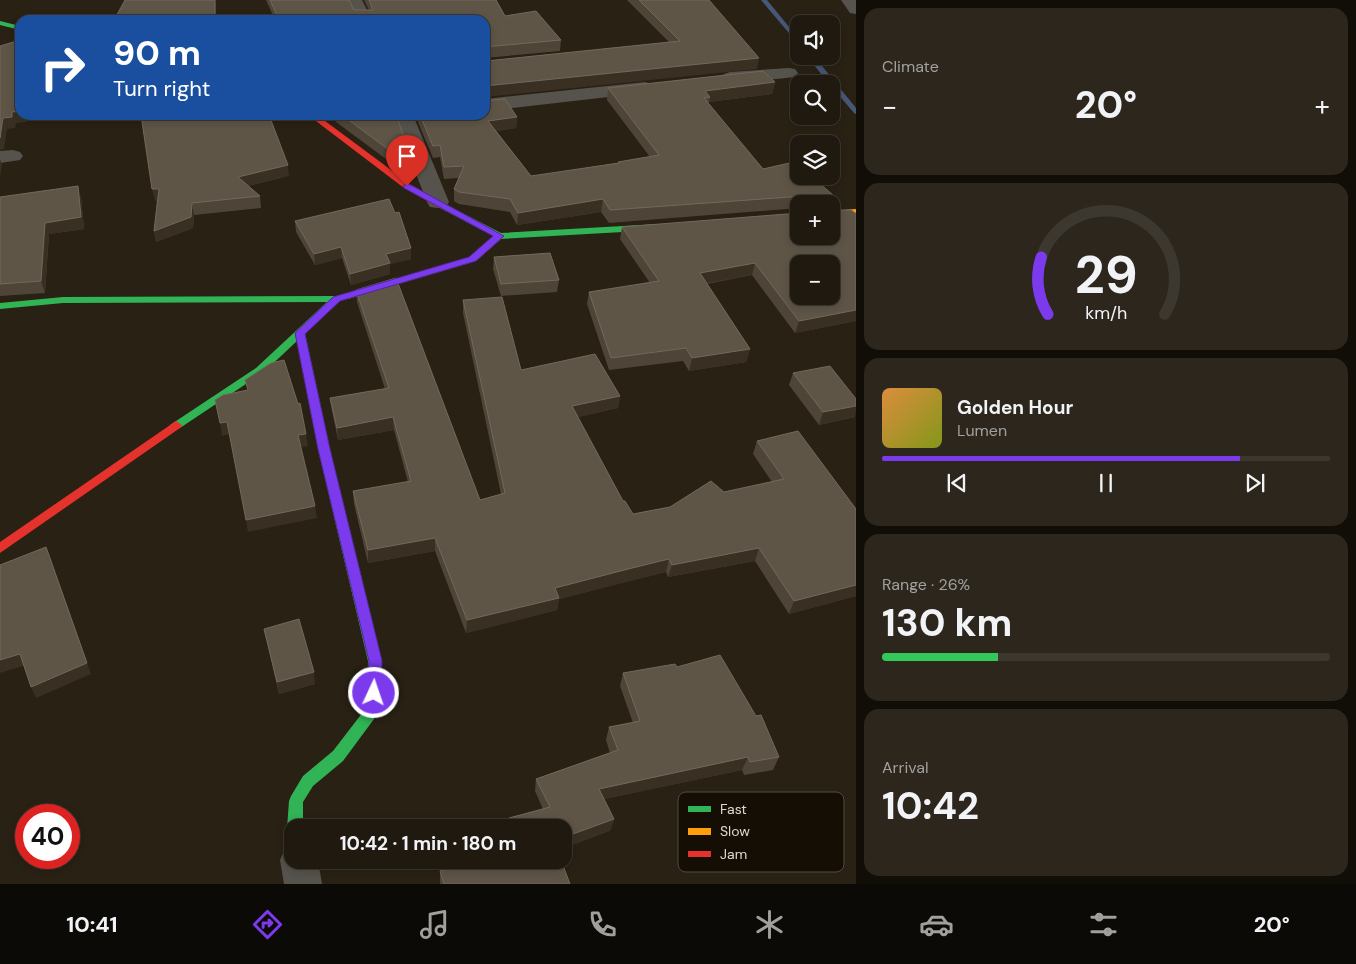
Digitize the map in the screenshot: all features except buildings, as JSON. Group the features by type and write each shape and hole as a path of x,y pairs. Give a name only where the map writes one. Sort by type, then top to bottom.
{"street":[{"path":"362,15 355,1 374,0"},
{"path":"849,0 856,10"},
{"path":"0,23 15,27"},
{"path":"710,81 789,73"},
{"path":"490,104 661,86"},
{"path":"319,120 407,186 499,236 602,232 671,226"},
{"path":"405,120 438,202"},
{"path":"840,213 855,212"},
{"path":"0,306 63,300 336,299 473,259 499,236"},
{"path":"0,548 142,447 260,370 336,299"},
{"path":"295,819 296,801 308,781 338,756 369,715 374,693 376,661 324,449 300,333"},
{"path":"300,869 303,884"}],"waterway":[{"path":"764,0 790,32"},
{"path":"817,65 856,112"}],"traffic: fast":[{"path":"0,23 15,27"},
{"path":"443,206 499,236 658,227"},
{"path":"0,306 63,300 336,299 348,296"},
{"path":"176,425 260,370 336,299"},
{"path":"295,819 296,801 308,781 338,756 369,715 374,693 375,661 324,449 300,333"}],"traffic: slow":[{"path":"840,213 856,212"},
{"path":"348,296 473,259 499,236"}],"traffic: jam":[{"path":"319,120 407,186 443,206"},
{"path":"0,548 176,425"}],"route":[{"path":"374,693 376,661 324,449 300,333 336,299 473,259 499,236 407,186"}]}
